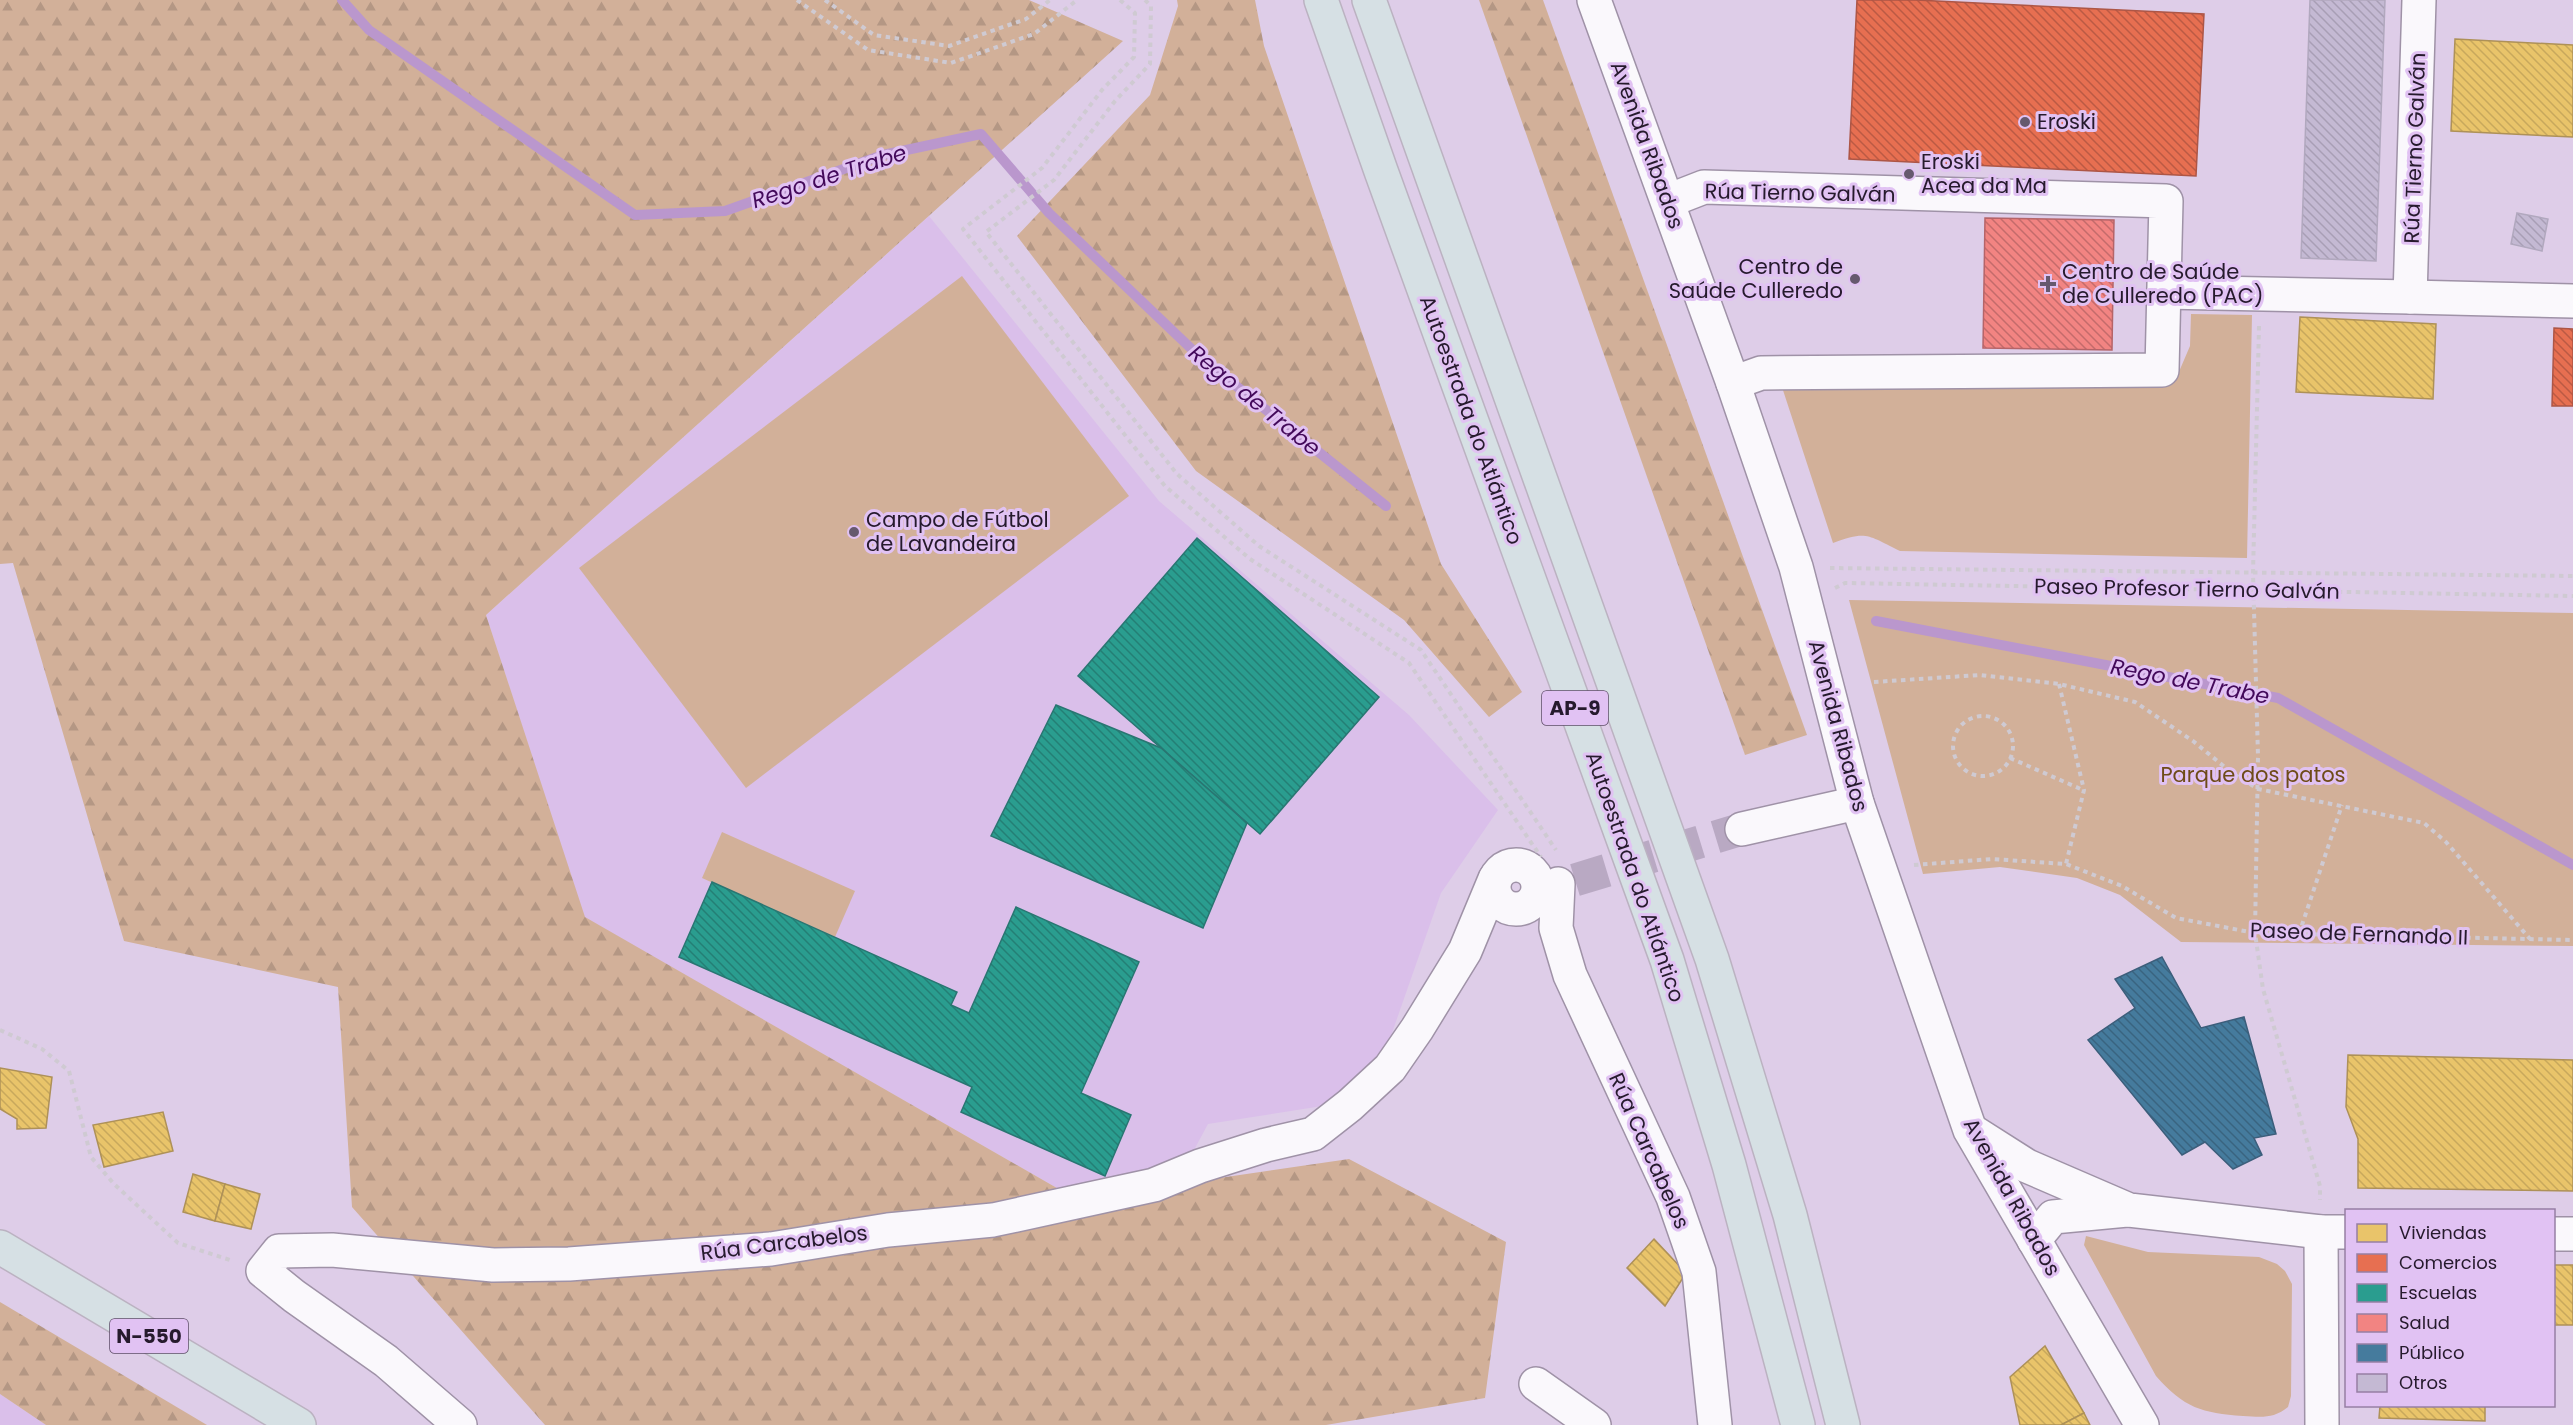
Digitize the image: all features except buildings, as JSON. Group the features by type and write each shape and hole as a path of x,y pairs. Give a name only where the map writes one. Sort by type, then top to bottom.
{"highway":[{"name":"Autoestrada do Atlántico","path":"1321,0 1385,183 1667,960 1729,1165 1798,1425"},
{"name":"Autoestrada do Atlántico","path":"1369,0 1712,959 1790,1215 1843,1425"},
{"name":"N-550","path":"0,1247 299,1425"}],"street":[{"name":"Avenida Ribados","path":"1594,0 1733,383 1796,567 1857,803 1970,1130 2142,1425"},
{"name":"Rúa Tierno Galván","path":"2410,297 2419,0"},
{"path":"1795,191 1825,173 1909,174"},
{"name":"Rúa Tierno Galván","path":"1668,201 1704,187 2166,201 2162,370 1761,373 1733,383"},
{"path":"2164,292 2573,301"},
{"path":"1742,829 1857,803"},
{"name":"Rúa Carcabelos","path":"263,1271 279,1251 332,1250 493,1265 569,1264 771,1249 888,1230 993,1220 1154,1185 1200,1166 1266,1145 1313,1134 1390,1068 1465,951 1499,872 1506,867 1524,866 1547,890 1570,975 1673,1197 1699,1272 1715,1425"},
{"name":"Rúa Carcabelos","path":"1465,951 1547,890"},
{"path":"1970,1130 2027,1166 2129,1210"},
{"path":"2034,1240 2053,1217 2129,1210 2333,1232 2322,1425"},
{"path":"2555,1234 2573,1234"},
{"path":"263,1271 294,1296 386,1361 460,1425"},
{"path":"1536,1384 1594,1425"}],"path":[{"path":"797,0 868,51 951,63 1034,34 1077,0"},
{"path":"825,0 874,35 949,46 1026,19 1050,0"},
{"path":"1120,0 1134,13 1134,57 1102,90 1042,168 963,229 1165,486 1250,559 1409,663 1547,890"},
{"path":"1145,0 1151,6 1150,64 1115,101 1054,180 986,232 1177,474 1259,546 1421,650 1541,826 1547,890"},
{"path":"2261,295 2253,573 2258,756 2255,933 2262,989 2333,1232"},
{"path":"1827,568 2573,576"},
{"name":"Paseo Profesor Tierno Galván","path":"1805,603 1845,583 2573,596"},
{"path":"1874,682 1980,675 2058,684 2135,702 2193,741 2232,773 2258,789 2424,823 2446,842 2530,939"},
{"path":"2058,684 2084,790 2066,864"},
{"path":"1971,718 1992,718 2002,723 2011,736 2010,758 2001,770 1990,775 1972,774 1959,764 1953,750 1954,737 1960,727 1971,718"},
{"path":"2010,758 2084,790"},
{"path":"2298,934 2342,805"},
{"name":"Paseo de Fernando II","path":"1889,899 1913,865 1992,859 2066,864 2122,886 2176,918 2255,933 2573,940"},
{"path":"0,1030 42,1049 69,1071 91,1157 114,1184 178,1243 263,1271"}],"shaded area":[{"path":"929,216 1159,501 1409,715 1498,810 1441,893 1386,1050 1335,1104 1208,1124 1194,1150 1109,1195 1076,1199 584,917 486,615"},
{"path":"0,1394 46,1425 0,1425"}],"green space":[{"path":"0,0 1029,0 1123,41 486,615 585,917 1076,1199 1349,1159 1506,1242 1485,1398 1326,1425 545,1425 352,1207 338,987 124,941 13,563 0,564"},
{"path":"1177,0 1255,0 1264,46 1441,564 1522,692 1489,717 1404,620 1196,471 1017,236 1150,95 1178,6"},
{"path":"1479,0 1543,0 1807,735 1745,755"},
{"name":"Campo de Fútbol de Lavandeira","path":"962,276 1129,496 746,788 579,568"},
{"path":"2191,314 2252,315 2247,558 1900,551 1868,536 1833,543 1780,381 2152,387 2175,381 2190,346"},
{"name":"Parque dos patos","path":"1849,600 2573,613 2573,946 2181,942 2120,895 2077,878 2000,867 1923,874"},
{"path":"722,832 855,891 835,937 702,878"},
{"path":"2086,1236 2148,1252 2259,1257 2277,1264 2285,1271 2292,1284 2291,1396 2288,1407 2277,1414 2256,1417 2216,1413 2185,1402 2166,1387 2156,1376 2084,1245"},
{"path":"0,1302 207,1425 46,1425 0,1394"}],"waterway":[{"name":"Rego de Trabe","path":"342,0 369,30 635,215 725,211 883,155 981,134 1049,213 1200,357 1386,506"},
{"name":"Rego de Trabe","path":"1876,621 2278,698 2573,865"}],"tunnel":[{"path":"1575,880 1742,829"}],"place":[{"name":"Eroski","path":"2025,122"},
{"name":"Eroski Acea da Ma","path":"1909,174"},
{"name":"Centro de Saúde Culleredo","path":"1855,279"},
{"name":"Centro de Saúde de Culleredo (PAC)","path":"2048,284"},
{"name":"Campo de Fútbol de Lavandeira","path":"854,532"}]}
